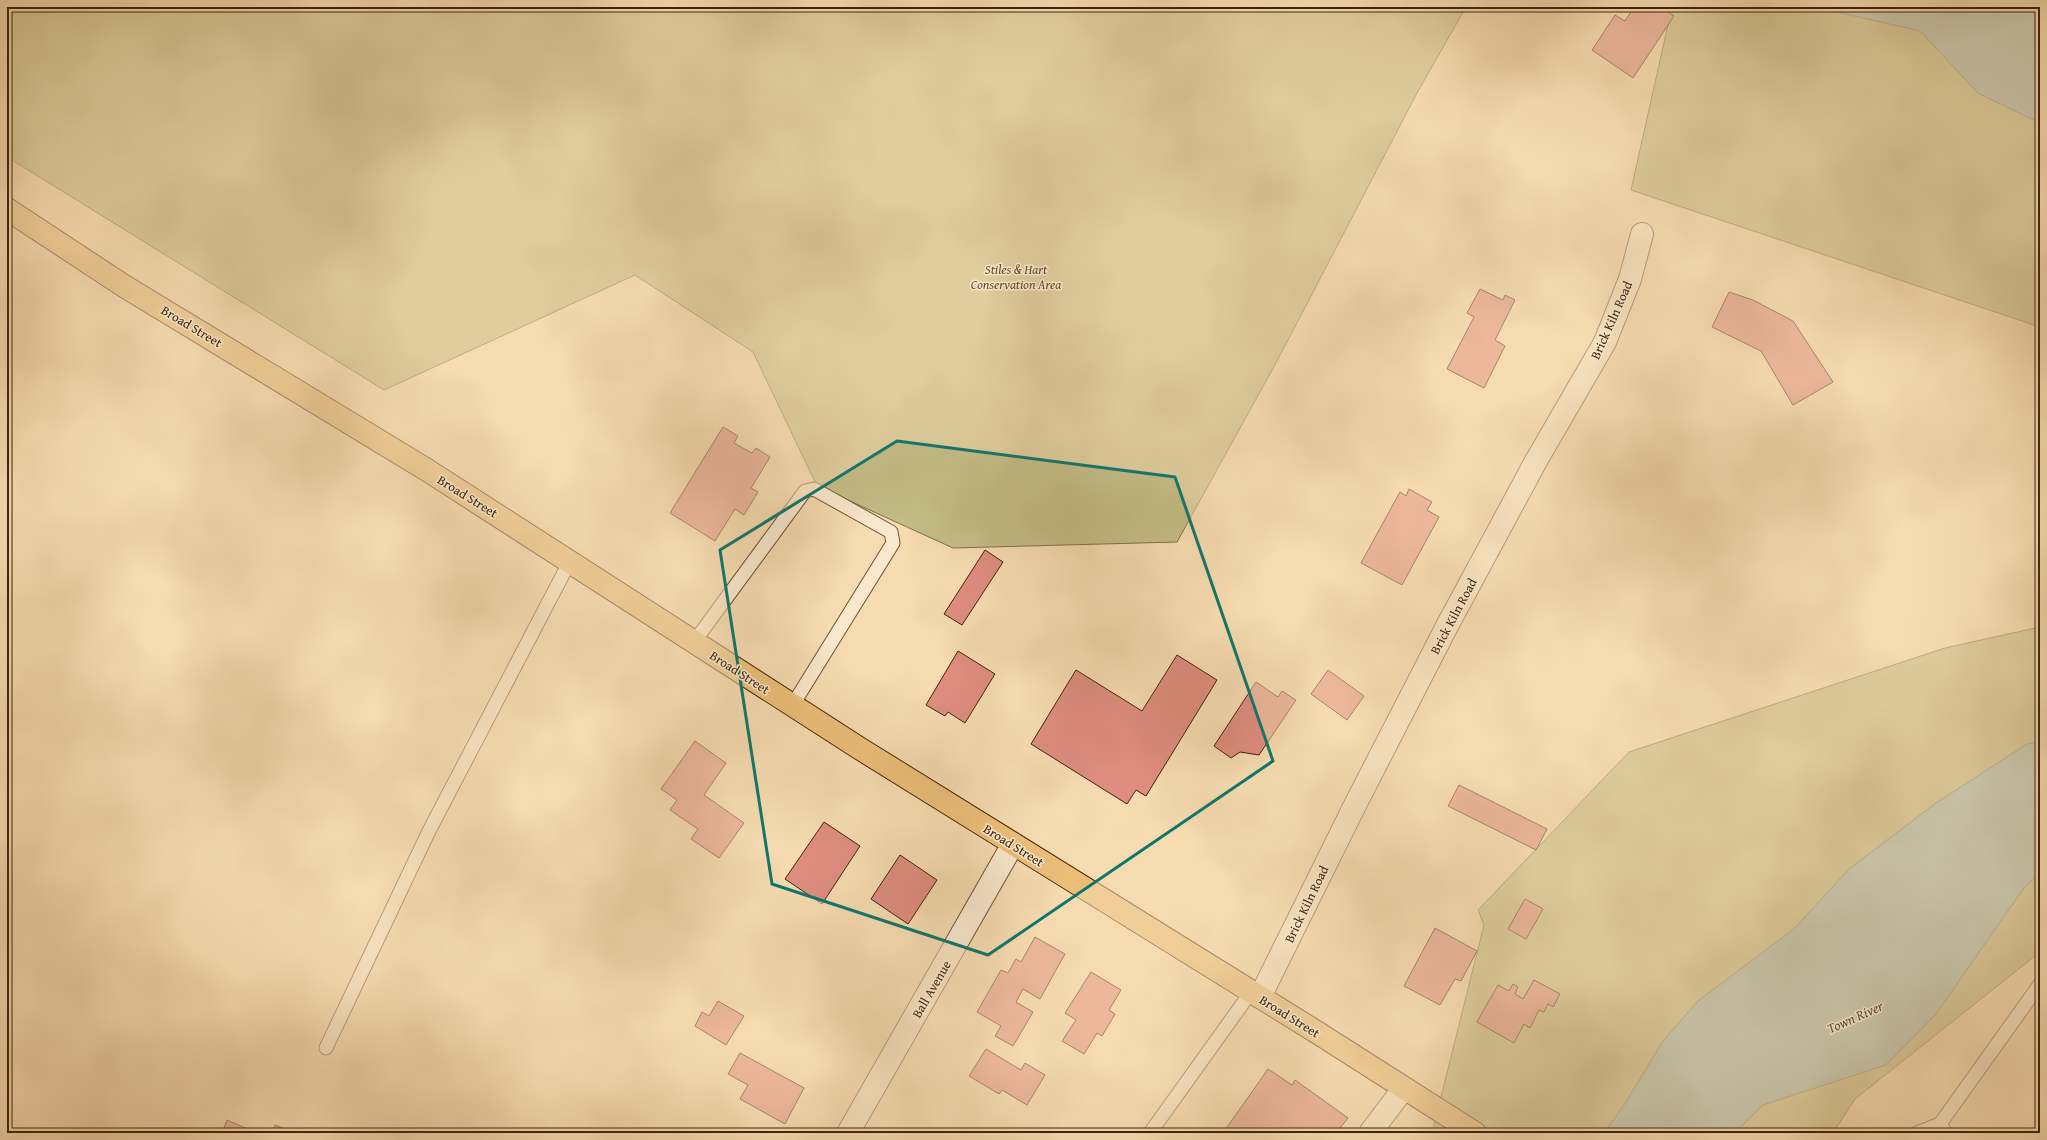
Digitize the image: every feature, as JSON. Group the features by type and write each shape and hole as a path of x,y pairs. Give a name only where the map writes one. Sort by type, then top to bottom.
{"main road":[{"name":"Broad Street","path":"7,209 124,286 355,425 570,561 792,706 1256,994 1475,1133"}],"street":[{"name":"Brick Kiln Road","path":"1256,994 1439,642 1536,461 1605,342 1630,279 1642,234"},
{"name":"Ball Avenue","path":"848,1133 1013,844"},
{"path":"1370,1133 1404,1088"}],"lane":[{"path":"694,642 805,491 814,489 891,532 893,543 792,706"},
{"path":"326,1048 429,831 570,561"},
{"path":"1917,1133 1943,1128 2040,984"},
{"path":"1150,1133 1256,994"}],"highlighted area":[{"path":"897,441 1175,477 1273,761 988,955 772,884 720,550"}],"green space":[{"name":"Stiles & Hart Conservation Area","path":"7,7 1466,7 1417,93 1276,363 1177,542 953,548 817,486 753,352 635,275 384,390 7,157"},
{"path":"1672,7 2033,7 2040,11 2040,327 1631,190"},
{"path":"2040,627 2040,952 1855,1099 1833,1133 1432,1133 1484,925 1478,910 1629,752 1945,648"}],"water":[{"path":"1823,7 2040,7 2040,123 1978,93 1920,31 1824,9"},
{"name":"Town River","path":"2040,742 2040,873 2024,888 1936,1014 1886,1065 1763,1105 1735,1133 1604,1133 1624,1105 1663,1041 1698,1001 1794,929 1849,869 1936,803 2027,744"}],"building":[{"path":"1634,7 1660,7 1674,16 1633,78 1592,50 1615,15 1625,21"},
{"path":"1480,289 1503,300 1505,295 1515,300 1495,340 1505,346 1484,388 1447,369 1474,317 1467,313"},
{"path":"1729,292 1753,300 1793,321 1833,382 1793,405 1761,351 1712,327"},
{"path":"723,427 738,436 734,443 752,453 756,448 770,457 751,488 758,492 744,515 735,509 715,541 670,513"},
{"path":"1409,489 1432,502 1427,510 1439,517 1402,585 1361,563 1400,492 1406,496"},
{"path":"985,550 1003,562 962,625 944,614"},
{"path":"958,651 995,674 965,723 948,712 945,716 926,705"},
{"path":"1177,655 1217,680 1146,796 1136,790 1127,804 1031,744 1076,670 1142,711"},
{"path":"1328,670 1364,696 1347,720 1311,694"},
{"path":"1256,682 1278,697 1282,691 1296,700 1259,755 1240,752 1231,758 1214,746"},
{"path":"695,741 726,763 704,795 744,823 719,858 691,839 698,829 670,810 677,800 661,789"},
{"path":"1459,785 1547,829 1536,850 1448,806"},
{"path":"824,822 860,846 822,904 785,879"},
{"path":"900,855 937,880 908,924 871,899"},
{"path":"1525,899 1543,909 1526,939 1508,929"},
{"path":"1435,928 1477,951 1461,981 1455,979 1440,1005 1404,986"},
{"path":"1035,937 1065,954 1040,999 1023,989 1016,1002 1033,1012 1013,1046 995,1036 1001,1026 977,1012 1001,970 1008,973 1016,959 1021,962"},
{"path":"1091,972 1121,990 1109,1010 1115,1014 1102,1036 1097,1033 1084,1054 1062,1041 1076,1020 1065,1013"},
{"path":"1534,980 1560,994 1553,1007 1548,1004 1544,1012 1539,1010 1530,1028 1524,1024 1514,1043 1477,1022 1498,985 1509,991 1513,984 1518,987 1515,994 1523,999"},
{"path":"718,1001 744,1016 726,1045 695,1026 702,1012 709,1016"},
{"path":"986,1049 1021,1070 1025,1063 1045,1075 1027,1105 1002,1090 999,1094 969,1076"},
{"path":"740,1053 804,1088 785,1124 740,1099 748,1085 728,1074"},
{"path":"1268,1069 1292,1085 1295,1080 1348,1118 1336,1133 1223,1133"},
{"path":"227,1120 257,1133 222,1133"},
{"path":"275,1125 294,1133 272,1133"}]}
